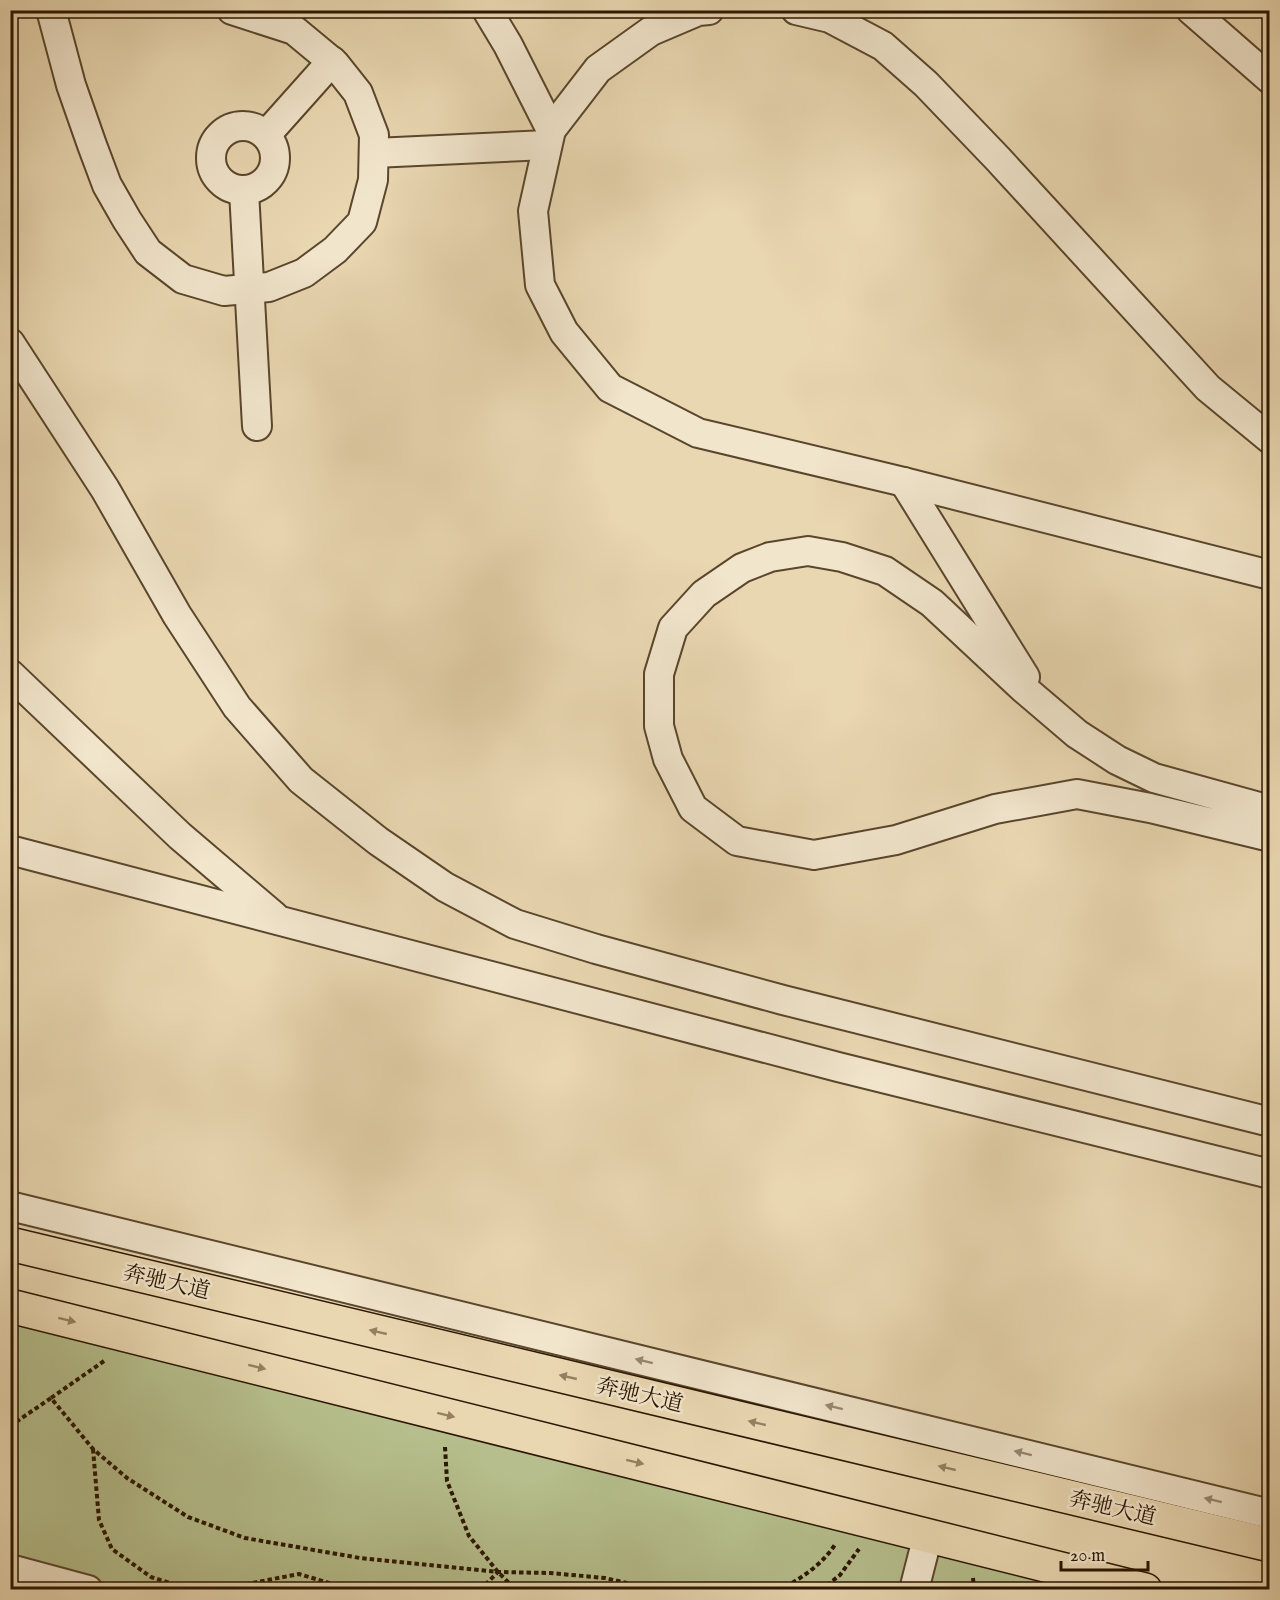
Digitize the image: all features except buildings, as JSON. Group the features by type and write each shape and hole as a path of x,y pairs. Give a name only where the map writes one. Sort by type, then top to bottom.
{"main road":[{"name":"奔驰大道","path":"10,1244 1269,1545"},
{"path":"10,1306 1145,1590"}],"street":[{"path":"51,10 71,85 106,184 148,252 183,279 225,291 269,287 304,273 335,250 362,222 373,180 374,153 374,135 358,93 332,61 294,30 232,10"},
{"path":"487,10 508,45 549,138"},
{"path":"710,10 698,11 651,31 598,69 549,138 533,211 540,285 564,332 610,388 698,433 904,482 1269,575"},
{"path":"796,10 830,18 883,46 926,84 1014,176 1208,388 1269,439"},
{"path":"1191,10 1269,79"},
{"path":"266,135 332,61"},
{"path":"242,125 256,127 266,135 273,144 276,158 272,174 263,184 244,191 233,189 221,182 212,169 211,153 217,138 228,129 242,125"},
{"path":"374,153 549,138"},
{"path":"244,191 256,426"},
{"path":"10,343 105,489 177,615 237,707 302,780 378,842 445,887 515,924 596,949 795,1003 1269,1122"},
{"path":"904,482 1040,702"},
{"path":"1269,810 1154,778 1117,760 1077,734 932,603 885,571 842,557 808,551 770,557 742,568 704,594 673,628 659,674 659,726 668,759 693,808 737,842 814,855 896,840 995,809 1077,794 1150,808 1269,837"},
{"path":"10,674 180,836 279,921"},
{"path":"10,850 838,1067 1269,1174"},
{"path":"10,1206 1269,1514"},
{"path":"914,1590 928,1535"},
{"path":"10,1569 88,1590"}],"path":[{"path":"10,1426 138,1338"},
{"path":"51,1398 93,1449 127,1478 188,1517 245,1538 360,1558 498,1572 550,1573 605,1578 657,1590"},
{"path":"443,1414 447,1481 469,1536 516,1590"},
{"path":"93,1449 99,1520 112,1549 151,1577 192,1590"},
{"path":"779,1590 795,1582 828,1556 864,1519"},
{"path":"821,1590 840,1575 864,1519"},
{"path":"480,1590 498,1572"},
{"path":"216,1590 299,1574 339,1586 345,1590"}],"green space":[{"path":"11,1306 1145,1590 11,1590"}]}
